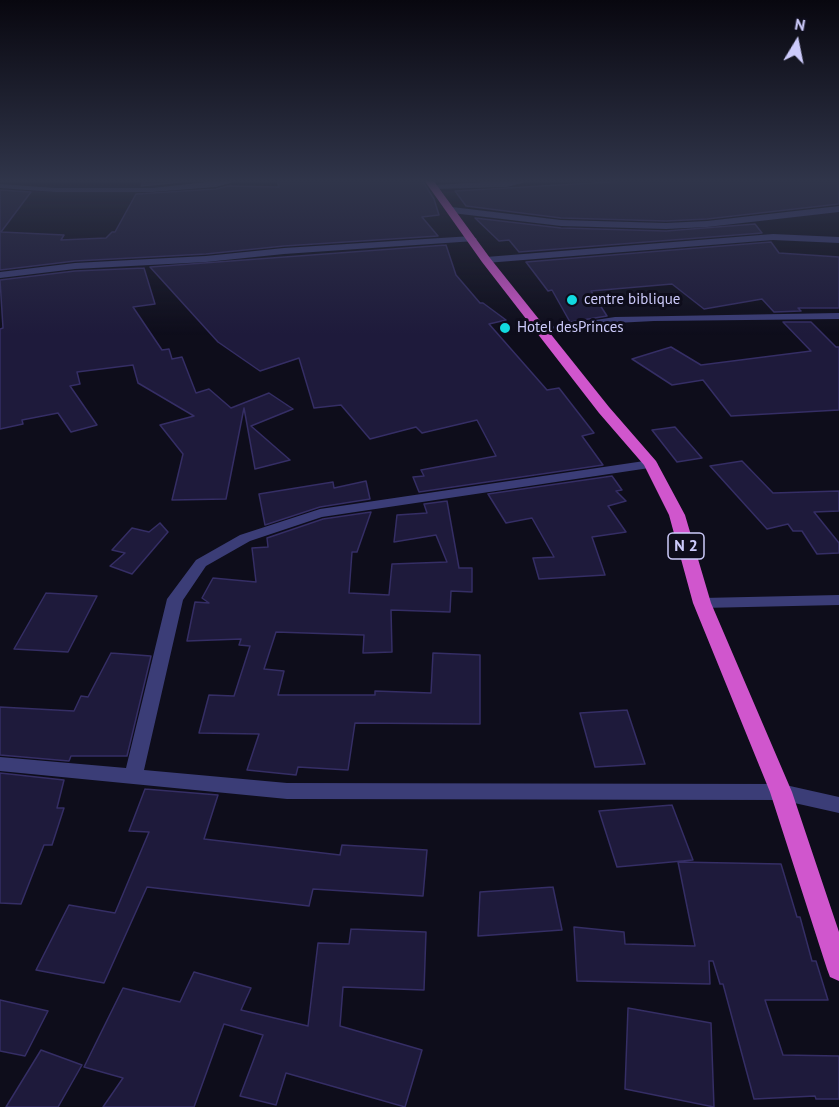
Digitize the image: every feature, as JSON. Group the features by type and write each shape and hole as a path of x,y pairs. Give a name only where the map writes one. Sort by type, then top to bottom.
{"highway":[{"name":"N 2","path":"467,232 486,260 604,410 651,464 677,515 702,603 781,792 839,969"}],"street":[{"path":"486,260 773,237 839,240"},
{"path":"0,275 75,266 206,259 284,251 472,239"},
{"path":"543,331 615,320 654,318 839,316"},
{"path":"133,777 175,599 201,563 245,538 320,513 651,464"},
{"path":"702,603 839,600"},
{"path":"0,764 287,791 781,792 839,805"}],"building":[{"path":"0,232 64,235 61,240 106,238 115,232 434,232 438,236 284,246 206,254 75,261 0,270"},
{"path":"489,232 762,233 519,252 509,240 499,241"},
{"path":"771,242 779,253 839,257 839,308 798,308 801,311 774,312 762,299 704,309 672,284 591,291 607,316 570,322 552,290 548,291 526,262"},
{"path":"446,245 456,275 480,303 506,320 489,324 547,390 559,388 594,433 582,436 603,465 419,492 413,477 424,476 421,470 496,456 477,420 422,433 416,427 370,439 341,405 314,408 299,358 260,371 218,342 150,267"},
{"path":"144,268 155,304 133,307 162,350 169,349 172,359 182,357 196,393 209,389 231,408 269,393 293,409 251,426 290,460 255,469 244,408 226,499 172,500 183,454 160,425 194,416 138,383 133,365 77,372 80,384 70,386 97,425 71,432 58,413 22,420 23,424 0,429 0,329 3,328 0,280 75,271"},
{"path":"783,322 811,322 836,347 839,347 839,410 731,416 703,380 672,385 632,359 671,347 701,365 811,351"},
{"path":"675,427 702,458 677,462 652,430"},
{"path":"742,461 773,493 839,491 839,511 814,512 839,543 839,553 817,554 802,531 793,531 788,524 767,529 710,466"},
{"path":"612,476 622,490 616,491 626,501 608,506 626,532 592,537 605,575 539,579 533,558 554,557 532,518 506,523 488,494"},
{"path":"366,481 370,499 320,507 265,525 259,494 333,482 334,488"},
{"path":"447,501 459,568 472,568 472,592 451,591 450,612 391,610 392,652 363,653 364,635 276,632 264,669 284,671 278,695 375,695 375,691 431,693 433,653 480,655 480,724 355,723 348,770 298,767 296,775 247,770 259,734 199,733 209,695 234,696 250,646 239,645 241,639 187,641 195,602 209,603 202,598 213,578 256,582 252,548 268,547 267,538 323,519 371,512 357,552 352,552 349,593 389,595 392,564 447,562 436,535 394,542 397,515 427,513 424,504"},
{"path":"160,523 168,532 132,574 110,566 125,553 112,550 132,528 149,532"},
{"path":"46,593 97,596 68,652 14,649"},
{"path":"111,653 151,656 127,756 71,756 69,761 0,755 0,707 74,711 81,696 88,697"},
{"path":"627,710 645,764 595,767 580,713"},
{"path":"0,773 64,780 57,808 64,808 52,845 44,845 21,904 0,903"},
{"path":"145,789 218,795 204,839 340,855 342,845 427,850 423,896 313,889 309,906 147,887 104,983 36,970 69,905 115,913 149,832 129,831"},
{"path":"672,805 693,860 617,867 599,811"},
{"path":"678,862 781,864 797,917 800,917 812,961 816,961 828,1000 765,1000 783,1055 839,1056 839,1099 816,1099 815,1096 754,1099 723,984 720,984 713,961 709,961 710,984 577,981 574,927 624,932 625,944 695,946"},
{"path":"553,887 562,930 478,936 480,892"},
{"path":"351,929 426,932 424,990 343,987 340,1026 422,1050 405,1107 286,1073 276,1105 240,1096 263,1035 224,1024 194,1107 103,1107 123,1078 84,1067 123,988 180,1002 194,972 251,988 241,1010 308,1026 318,943 349,944"},
{"path":"0,1000 48,1011 25,1056 0,1051"},
{"path":"628,1008 711,1023 714,1107 625,1089"},
{"path":"41,1050 82,1065 58,1107 6,1107"}],"place":[{"name":"centre biblique","path":"572,300"},
{"name":"Hotel desPrinces","path":"505,328"}]}
